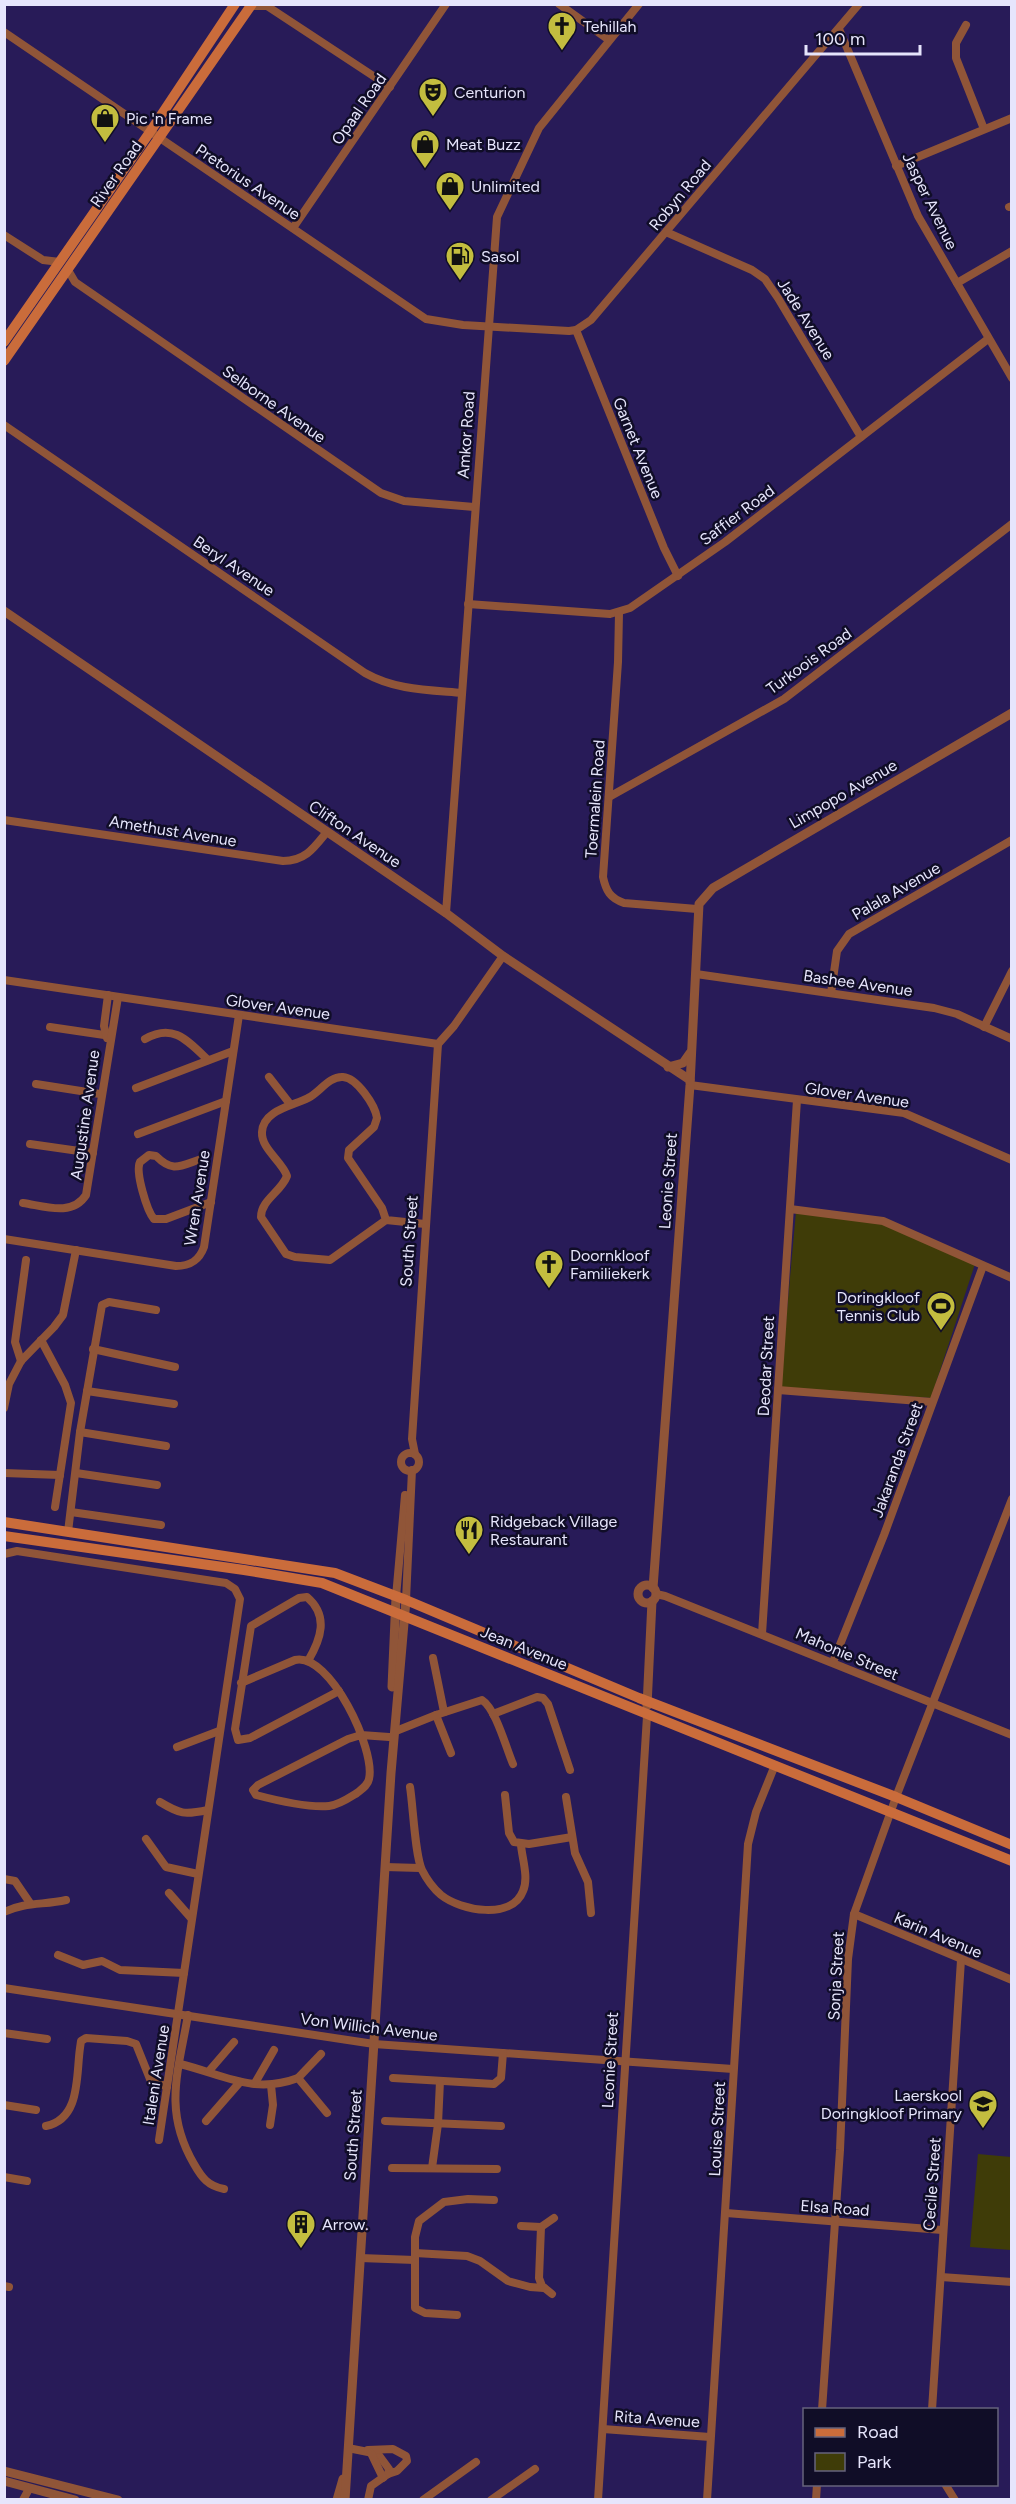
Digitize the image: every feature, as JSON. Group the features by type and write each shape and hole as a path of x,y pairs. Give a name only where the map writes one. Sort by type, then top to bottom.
{"main road":[{"name":"River Road","path":"154,136 235,4"},
{"name":"River Road","path":"4,362 64,266 154,136 251,5"},
{"name":"River Road","path":"4,342 55,280"},
{"name":"Jean Avenue","path":"4,1522 245,1564 315,1582 400,1613 647,1716 775,1765 1011,1861"},
{"name":"Jean Avenue","path":"4,1536 245,1564 324,1570 401,1599 648,1702 896,1797 1011,1845"},
{"path":"763,1746 772,1756 811,1772 812,1780"}],"street":[{"name":"Opaal Road","path":"293,228 446,4"},
{"path":"559,4 609,40"},
{"name":"Amkor Road","path":"446,913 496,217 539,128 639,4"},
{"name":"Robyn Road","path":"576,330 591,320 859,4"},
{"path":"251,5 267,5 390,87"},
{"path":"966,25 956,43 956,58 984,129"},
{"name":"Jasper Avenue","path":"839,29 918,216 1011,378"},
{"name":"Pretorius Avenue","path":"4,32 426,319 487,326"},
{"path":"896,166 1011,118"},
{"name":"Jade Avenue","path":"666,232 752,270 765,279 861,437"},
{"path":"4,235 43,260 64,266"},
{"path":"957,283 1011,251"},
{"path":"43,260 55,280 75,282"},
{"name":"Selborne Avenue","path":"64,266 75,282 381,493 404,501 474,507"},
{"path":"487,326 576,330"},
{"name":"Garnet Avenue","path":"576,330 664,548 678,576"},
{"name":"Saffier Road","path":"619,613 678,576 988,339"},
{"name":"Beryl Avenue","path":"4,425 365,673 382,682 400,687 462,693"},
{"name":"Turkoois Road","path":"609,797 784,699 1011,524"},
{"path":"468,604 619,613"},
{"name":"Clifton Avenue","path":"4,611 446,913 503,956 690,1082"},
{"name":"Toermalein Road","path":"619,613 618,663 603,877 610,896 624,903 697,909"},
{"name":"Limpopo Avenue","path":"697,909 703,898 714,888 1011,713"},
{"name":"Amethust Avenue","path":"4,820 283,861 294,861 306,856 326,833"},
{"name":"Palala Avenue","path":"831,993 837,951 845,938 1011,840"},
{"name":"Leonie Street","path":"598,2499 648,1702 650,1622 690,1082 697,909"},
{"path":"438,1044 454,1026 503,956"},
{"path":"984,1027 1011,971"},
{"name":"Bashee Avenue","path":"696,974 942,1009 1011,1039"},
{"name":"Glover Avenue","path":"4,980 438,1044"},
{"name":"Augustine Avenue","path":"108,995 104,1026 109,1038"},
{"name":"Augustine Avenue","path":"23,1203 63,1209 78,1206 88,1189 100,1094 118,997"},
{"name":"Wren Avenue","path":"4,1239 176,1266 198,1260 204,1247 239,1015"},
{"path":"50,1027 109,1038"},
{"path":"145,1039 161,1031 173,1033 208,1060"},
{"name":"South Street","path":"415,1454 412,1439 438,1044"},
{"path":"136,1088 233,1051"},
{"path":"668,1067 682,1063 691,1053"},
{"path":"269,1077 290,1104"},
{"path":"386,1220 382,1208 348,1158 349,1150 374,1127 377,1118 357,1086 349,1079 339,1077 307,1099 290,1104 271,1116 262,1130 263,1139 287,1176 261,1212 263,1224 282,1251 295,1257 330,1260 386,1220 425,1224"},
{"name":"Glover Avenue","path":"690,1082 797,1100 904,1113 1011,1160"},
{"path":"36,1084 100,1094"},
{"name":"Deodar Street","path":"762,1634 797,1100"},
{"path":"138,1134 226,1101"},
{"path":"30,1144 93,1153"},
{"path":"201,1158 171,1167 156,1156 148,1155 140,1162 138,1172 149,1211 154,1220 166,1219 211,1202"},
{"path":"790,1209 883,1221 1011,1278"},
{"path":"4,1408 9,1384 21,1361 63,1315 75,1250"},
{"path":"21,1361 15,1342 27,1260"},
{"name":"Jakaranda Street","path":"834,1662 983,1266"},
{"path":"68,1532 80,1432 101,1307 104,1304 124,1304 156,1310"},
{"path":"42,1340 71,1403 55,1507"},
{"path":"93,1349 175,1367"},
{"path":"778,1390 932,1402"},
{"path":"87,1391 174,1404"},
{"path":"80,1432 166,1446"},
{"name":"South Street","path":"405,1454 412,1439"},
{"path":"405,1454 415,1454 419,1459 419,1465 409,1470 401,1461 405,1454"},
{"name":"South Street","path":"345,2499 409,1470"},
{"path":"4,1473 60,1475"},
{"path":"76,1473 158,1485"},
{"name":"Sonja Street","path":"822,2408 846,2044 848,1959 854,1914 896,1797 1011,1499"},
{"path":"71,1512 161,1525"},
{"path":"4,1554 17,1551 226,1583 238,1594 239,1611 184,1973 180,2064 174,2106 179,2134 204,2180 214,2187 224,2189"},
{"path":"638,1594 652,1594 648,1603 640,1600 638,1594"},
{"name":"Mahonie Street","path":"652,1594 672,1599 834,1662 932,1705 1011,1735"},
{"path":"308,1661 317,1644 322,1625 311,1601 305,1596 250,1628 235,1729 236,1737 241,1741 250,1738 339,1691"},
{"name":"Leonie Street","path":"640,1600 650,1622"},
{"path":"433,1658 440,1713 451,1754"},
{"path":"242,1683 295,1660 308,1661 329,1678 339,1691 361,1734 369,1780 362,1789 346,1800 330,1806 271,1798 253,1792 253,1789 361,1734 392,1734 440,1713 482,1700 493,1714 513,1764"},
{"path":"493,1714 537,1697 543,1698 548,1704 570,1770"},
{"path":"177,1747 219,1731"},
{"name":"Louise Street","path":"707,2499 748,1844 756,1812 775,1765"},
{"path":"410,1787 420,1868 439,1893 447,1899 469,1906 501,1909 512,1904 521,1895 525,1886 521,1845"},
{"path":"505,1795 510,1838 521,1845 572,1837"},
{"path":"566,1797 575,1853 588,1882 591,1913"},
{"path":"160,1802 184,1814 208,1810"},
{"path":"146,1839 166,1867 198,1874"},
{"path":"385,1867 420,1868"},
{"path":"4,1879 15,1881 30,1903"},
{"path":"169,1893 191,1918"},
{"path":"4,1912 30,1903 46,1904 66,1900"},
{"name":"Karin Avenue","path":"854,1914 1011,1980"},
{"path":"58,1955 82,1965 102,1961 120,1970 184,1973"},
{"name":"Cecile Street","path":"932,2408 961,1960"},
{"name":"Von Willich Avenue","path":"4,1988 374,2044 733,2069"},
{"name":"Italeni Avenue","path":"159,2140 167,2087 183,2015"},
{"path":"4,2033 47,2039"},
{"path":"46,2126 58,2122 72,2106 81,2041 86,2038 127,2041 136,2044 149,2078 167,2087"},
{"path":"209,2071 234,2042"},
{"path":"255,2083 274,2050"},
{"path":"393,2078 497,2083 501,2078 502,2053"},
{"path":"180,2064 240,2082 271,2085 298,2078 321,2054"},
{"path":"298,2078 327,2113"},
{"path":"432,2168 438,2124 440,2081"},
{"path":"206,2121 240,2082"},
{"path":"270,2125 273,2105 271,2085"},
{"path":"4,2105 36,2110"},
{"path":"385,2121 501,2126"},
{"path":"392,2168 497,2169"},
{"path":"4,2177 27,2181"},
{"path":"457,2315 425,2313 417,2310 414,2304 415,2232 419,2221 438,2205 458,2199 494,2200"},
{"name":"Elsa Road","path":"726,2213 942,2230"},
{"path":"552,2294 544,2288 539,2278 541,2227 554,2217"},
{"path":"521,2226 541,2227"},
{"path":"360,2258 467,2256 480,2261 508,2281 544,2288"},
{"path":"941,2277 1011,2282"},
{"name":"Rita Avenue","path":"603,2429 710,2437"},
{"path":"348,2448 367,2452 393,2450 403,2453 407,2461 404,2466 371,2486 368,2499"},
{"path":"367,2452 386,2476"},
{"path":"337,2499 348,2462"},
{"path":"423,2499 476,2462"},
{"path":"491,2499 535,2469"},
{"path":"4,2471 118,2499"},
{"path":"4,2481 75,2499"},
{"path":"946,2486 954,2499"},
{"path":"23,2499 29,2489"}],"green space":[{"path":"796,1212 882,1223 975,1264 931,1398 780,1387"},
{"path":"978,2154 1011,2157 1011,2250 970,2247"}],"place":[{"name":"Tehillah","path":"562,52"},
{"name":"Centurion","path":"433,118"},
{"name":"Pic 'n Frame","path":"105,144"},
{"name":"Meat Buzz","path":"425,170"},
{"name":"Unlimited","path":"450,212"},
{"name":"Sasol","path":"460,282"},
{"name":"Doornkloof Familiekerk","path":"549,1290"},
{"name":"Doringkloof Tennis Club","path":"941,1332"},
{"name":"Ridgeback Village Restaurant","path":"469,1556"},
{"name":"Laerskool Doringkloof Primary","path":"983,2130"},
{"name":"Arrow.","path":"301,2250"}]}
